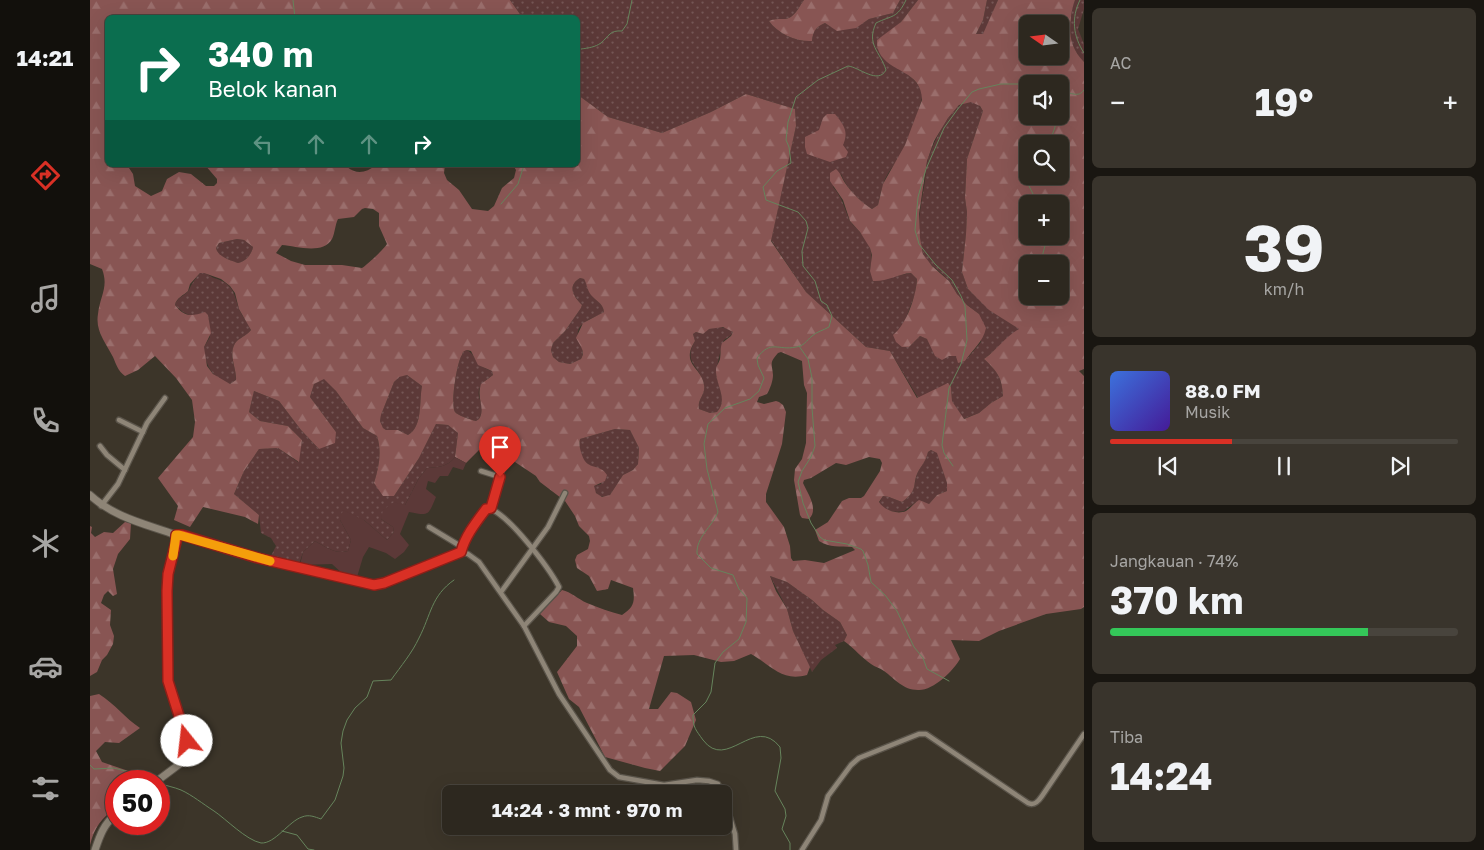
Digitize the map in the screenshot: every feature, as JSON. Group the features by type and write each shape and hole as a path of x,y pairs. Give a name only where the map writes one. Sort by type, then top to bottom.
{"main road":[{"path":"90,495 102,506 123,517 176,535 168,574 167,591 168,681 181,719 187,747 186,755 181,763 170,772"},
{"path":"95,850 105,825"}],"street":[{"path":"102,506 118,484 147,423 164,398"},
{"path":"119,420 143,432"},
{"path":"100,446 107,455 125,470"},
{"path":"491,508 507,453"},
{"path":"481,471 500,477"},
{"path":"501,592 556,513 565,493"},
{"path":"491,508 532,548 559,587 524,626"},
{"path":"176,535 182,535 258,558 374,585 384,583 461,549 486,509 491,508"},
{"path":"430,527 479,562 524,626 559,694 610,770 616,776 669,785 690,780 703,780 718,785"},
{"path":"802,850 821,820 828,796 851,765 859,758 919,734 926,734 1032,804 1038,802 1084,734"},
{"path":"732,822 736,834 736,850"}],"shaded area":[{"path":"510,0 804,0 790,18 769,21 777,30 788,36 812,41 816,30 825,23 831,27 863,23 869,19 893,13 900,0 918,0 895,28 908,75 915,81 922,93 917,115 905,146 885,179 878,205 872,209 850,190 841,174 833,187 841,198 850,221 869,245 871,254 870,271 896,276 911,273 917,279 915,294 902,329 909,347 920,336 927,339 949,356 956,356 965,361 981,342 979,314 962,300 951,283 925,257 919,235 920,217 926,165 941,130 957,108 966,102 975,102 983,111 967,159 965,198 967,212 962,272 968,289 989,309 1020,329 984,359 998,376 1002,384 1003,396 979,413 963,419 952,401 951,387 918,398 890,351 866,347 806,292 771,240 796,126 795,109 746,94 711,112 662,133 608,117 580,96 580,15 521,15"},
{"path":"987,0 998,0 984,34 976,34 983,20"},
{"path":"1075,0 1084,0 1084,9 1078,29 1084,44 1084,62 1073,46 1070,29"},
{"path":"237,239 244,240 253,247 248,257 238,263 221,256 216,248 219,243"},
{"path":"200,273 221,281 231,288 241,313 251,330 238,340 233,349 236,380 230,384 214,375 204,353 204,347 210,337 208,315 189,315 175,305 177,300 189,290"},
{"path":"580,278 584,279 591,293 601,304 604,312 585,322 578,331 583,354 581,359 570,364 559,362 553,357 551,350 553,343 565,331 581,308 582,305 573,291 574,284"},
{"path":"719,327 733,332 723,342 716,372 722,403 717,412 710,413 699,409 704,385 700,373 691,360 690,354 695,341 693,334 696,332 703,334 708,329"},
{"path":"467,350 481,366 492,371 493,375 480,387 479,397 482,412 476,421 458,415 455,412 453,401 458,366 464,351"},
{"path":"407,375 422,386 418,420 413,431 408,435 398,430 386,430 380,421 394,382 399,376"},
{"path":"324,378 363,428 377,436 379,460 374,483 394,496 419,458 436,424 448,425 458,433 455,457 446,465 427,468 419,478 405,505 381,519 393,527 394,532 387,540 364,520 340,520 351,540 348,551 335,551 315,541 303,552 297,571 267,564 276,546 271,538 261,533 259,515 234,494 244,471 259,449 278,448 298,462 302,440 288,426 260,421 249,412 254,391 279,401 301,430 319,449 336,432 310,397 314,384"},
{"path":"615,429 630,430 639,448 638,464 633,470 623,475 610,495 606,497 599,496 594,490 594,486 601,484 602,470 591,466 583,460 580,451 580,439"},
{"path":"931,450 938,453 947,483 947,491 937,495 929,504 916,502 904,511 890,511 881,506 879,503 883,496 902,502 911,494 919,470 928,452"},
{"path":"455,457 466,463 463,470 453,467 448,476 440,476 435,483 428,481 426,489 436,497 429,511 424,514 409,512 400,534 409,545 404,552 395,559 386,553 369,547 363,557 357,577 367,580 363,587 354,584 332,564 300,565 303,552 315,541 335,551 348,551 351,540 340,520 343,510 364,520 387,540 394,532 393,527 381,519 383,510 394,502 405,505 419,478 427,468 446,465"},
{"path":"770,576 787,582 812,600 840,622 847,635 844,641 835,645 837,648 821,660 812,672 793,631 787,609"}],"green space":[{"path":"90,0 510,0 521,15 105,15 105,167 128,167 133,174 135,186 151,196 162,191 167,179 179,172 191,174 206,186 214,186 217,183 217,179 207,167 347,167 354,171 362,172 373,167 445,167 444,173 447,180 459,190 472,209 488,211 494,206 502,188 514,178 516,170 514,167 580,167 580,96 608,117 662,133 711,112 746,94 795,109 796,126 771,241 806,292 866,347 890,351 917,398 948,383 951,387 952,401 964,419 979,413 1003,396 1002,384 998,376 984,359 1019,329 989,310 968,289 962,272 967,212 965,198 967,159 983,111 980,106 971,102 959,105 948,118 934,141 927,161 919,214 923,254 932,266 949,281 967,305 979,314 986,328 980,341 965,361 958,363 956,356 949,356 942,360 935,356 927,339 920,336 909,347 902,347 896,342 893,335 903,324 910,309 917,279 911,273 873,281 870,271 872,255 870,248 850,221 843,200 830,181 830,173 836,169 845,183 868,207 872,209 878,205 883,184 905,145 922,100 921,90 917,83 884,59 878,50 877,40 901,22 918,0 987,0 983,20 976,34 983,34 998,0 1075,0 1070,29 1073,46 1084,62 1084,369 1079,371 1084,376 1084,607 1046,614 999,631 979,641 951,640 960,659 957,664 936,684 924,689 913,690 871,664 844,641 847,635 840,622 787,582 770,576 776,591 787,609 793,631 810,667 807,675 798,677 783,674 751,654 734,661 721,662 694,655 664,656 649,709 658,709 671,692 677,693 691,702 696,720 685,746 660,771 605,757 579,707 569,699 557,672 577,646 577,636 566,626 549,622 540,614 562,590 587,603 622,615 633,604 633,588 611,580 608,589 597,591 589,576 577,568 575,560 577,555 588,549 589,536 579,526 565,501 540,482 536,476 515,462 517,450 505,442 479,450 466,463 455,457 458,433 448,425 436,424 419,458 394,496 383,496 374,483 379,460 377,436 363,428 336,391 324,379 314,384 310,397 336,432 335,443 319,449 301,430 279,401 254,391 249,412 260,421 288,426 302,440 299,462 278,448 259,449 244,471 234,494 259,515 258,524 245,517 203,507 190,527 174,520 178,506 158,478 193,437 195,422 192,400 176,378 155,356 138,370 125,376 121,372 98,326 97,320 105,281 102,269 90,264","holes":["365,208 373,209 379,213 379,226 387,244 362,268 342,265 305,265 291,261 276,253 282,245 316,248 328,244 332,239 338,219 354,217","237,239 244,240 253,247 248,257 238,263 219,254 216,248 219,243","200,273 221,279 235,293 239,309 251,330 238,340 233,349 236,380 230,384 213,374 207,366 204,347 211,333 208,315 205,312 192,315 185,314 175,305 178,299 188,291 190,284","580,278 584,279 590,293 601,304 604,312 583,323 576,338 583,353 581,359 570,364 559,362 553,357 551,350 553,343 565,331 581,308 582,305 573,291 576,281","723,327 733,332 722,343 720,359 716,369 722,402 717,412 710,413 699,409 704,385 700,374 691,361 690,355 695,341 693,334 696,332 703,334 709,329","464,351 471,351 478,365 492,371 493,375 481,384 482,411 479,419 476,421 458,415 455,412 453,401 460,359","781,352 802,361 804,385 807,393 806,443 802,459 795,469 794,480 802,518 809,519 813,511 812,501 803,483 804,480 811,478 836,463 846,465 869,457 880,459 882,463 880,471 864,496 842,501 828,522 815,530 819,541 827,545 852,547 855,550 824,563 805,560 793,561 784,527 766,502 766,494 782,444 786,412 783,405 779,402 764,404 757,402 759,397 767,394 773,377 773,359","407,375 422,386 418,420 413,431 408,435 398,430 386,430 380,421 394,382 399,377","615,429 630,430 639,448 638,464 633,470 623,475 610,495 602,497 596,493 594,486 605,481 607,475 601,469 590,465 584,460 580,449 580,439","931,450 937,453 947,483 947,491 937,495 929,504 919,500 908,510 902,512 891,511 881,505 879,502 883,496 902,502 908,497 913,490 917,475 928,452"]},
{"path":"804,0 900,0 893,13 869,19 856,28 837,31 825,23 816,30 812,41 806,41 788,36 777,30 769,21 790,18"},
{"path":"827,114 835,114 843,125 846,136 843,145 848,152 846,157 830,162 807,154 805,147 805,137 819,130 823,118"},
{"path":"125,522 131,523 130,539 118,554 113,569 117,594 113,596 108,591 101,603 111,610 110,625 114,636 113,644 102,660 97,672 90,676 90,526 92,527 91,533 95,537 104,532 113,533"},
{"path":"99,694 140,728 119,743 105,742 96,751 102,762 126,770 105,770 105,817 94,833 90,845 90,696"}],"waterway":[{"path":"293,0 295,15"},
{"path":"580,50 601,43 612,33 622,31 627,24 632,0"},
{"path":"790,850 790,843 782,829 786,816 785,809 775,791 781,758 780,747 770,739 760,736 731,748 722,750 712,748 695,729 693,715 706,702 711,692 715,663 723,652 739,639 746,622 747,598 739,589 733,575 711,568 697,554 699,542 718,512 707,469 704,444 708,424 725,408 750,399 759,391 764,378 757,358 762,352 771,347 790,348 799,346 829,327 832,316 827,305 821,301 815,281 803,266 802,251 808,228 806,221 798,212 766,200 763,187 777,171 791,163 786,140 788,122 796,97 818,80 848,66 873,76 883,74 886,70 873,43 873,31 876,23 897,14 906,0"},
{"path":"1080,0 1075,13 1074,27 1077,40 1084,53"},
{"path":"953,466 944,453 942,445 949,388 961,364 967,340 965,306 952,280 935,264 919,244 915,230 918,197 926,169 944,128 972,92 1001,84 1019,84"},
{"path":"1069,93 1079,94 1084,90"},
{"path":"1052,135 1055,125"},
{"path":"501,204 518,184 523,167"},
{"path":"1028,185 1034,195"},
{"path":"1042,255 1045,245"},
{"path":"799,346 808,359 812,378 815,446 798,482 803,503 811,523 824,540 847,544 863,551 871,582 885,595 897,611 914,647 923,658 927,669 949,681"},
{"path":"170,786 189,794 243,834 261,843 271,840 297,819 305,816 321,819 335,800 343,776 341,743 347,720 355,708 367,697 373,681 391,680 416,644 436,599 446,586 454,580"},
{"path":"90,765 94,769 114,768 122,770"},
{"path":"282,831 297,835 308,849 314,850"}],"slow traffic":[{"path":"173,556 176,535 182,535 270,561"}],"route":[{"path":"187,741 168,681 167,591 168,574 176,535 182,535 258,558 326,575 377,585 461,552 477,522 486,509 491,508 500,477"}]}
